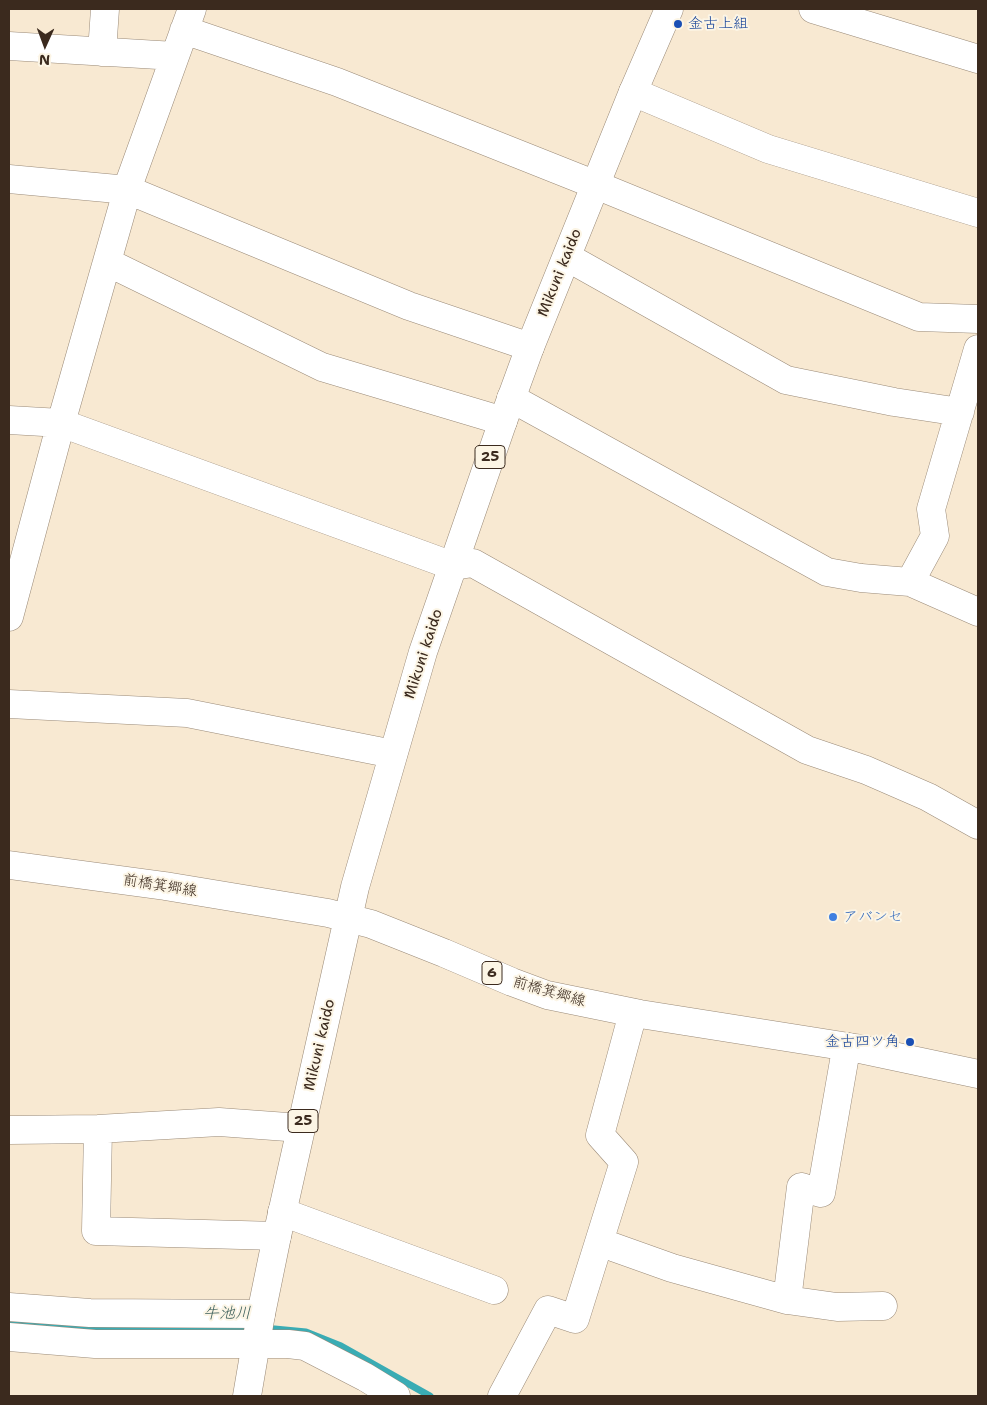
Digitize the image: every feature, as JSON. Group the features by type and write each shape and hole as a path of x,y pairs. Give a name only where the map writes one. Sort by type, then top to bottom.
{"street":[{"path":"102,52 105,9"},
{"name":"Mikuni kaido","path":"247,1396 280,1224 355,887 423,652 530,347 633,92 669,9"},
{"path":"813,9 978,59"},
{"path":"9,617 61,423 128,190 188,19 337,82 919,317 978,319"},
{"path":"9,46 175,56"},
{"path":"633,92 768,149 978,213"},
{"path":"9,179 128,190 408,306 530,347"},
{"path":"567,257 786,380 894,402 960,412"},
{"path":"107,262 322,367 507,409 827,572 860,578 910,582 978,612"},
{"path":"910,582 935,536 931,509 978,349"},
{"path":"9,420 61,423 452,566 473,563 807,750 866,770 928,797 978,825"},
{"path":"9,704 187,713 393,754"},
{"name":"前橋箕郷線","path":"9,865 165,886 348,918 371,924 547,995 633,1012 848,1047 978,1074"},
{"path":"502,1396 548,1310 575,1319 624,1162 600,1134 633,1012"},
{"path":"787,1300 801,1187 821,1193 848,1047"},
{"path":"9,1130 98,1129 219,1122 301,1128"},
{"path":"98,1129 96,1231 280,1224 494,1290"},
{"path":"599,1242 672,1268 787,1300 837,1307 882,1306"},
{"path":"9,1307 259,1329 288,1344 305,1346 365,1377 396,1396"},
{"path":"9,1337 95,1344 259,1329"}],"waterway":[{"name":"牛池川","path":"9,1323 80,1329 253,1328"},
{"name":"牛池川","path":"264,1328 306,1332 341,1346 430,1396"}],"place":[{"name":"金古上組","path":"678,24"},
{"name":"アバンセ","path":"833,917"},
{"name":"金古四ツ角","path":"910,1042"}]}
